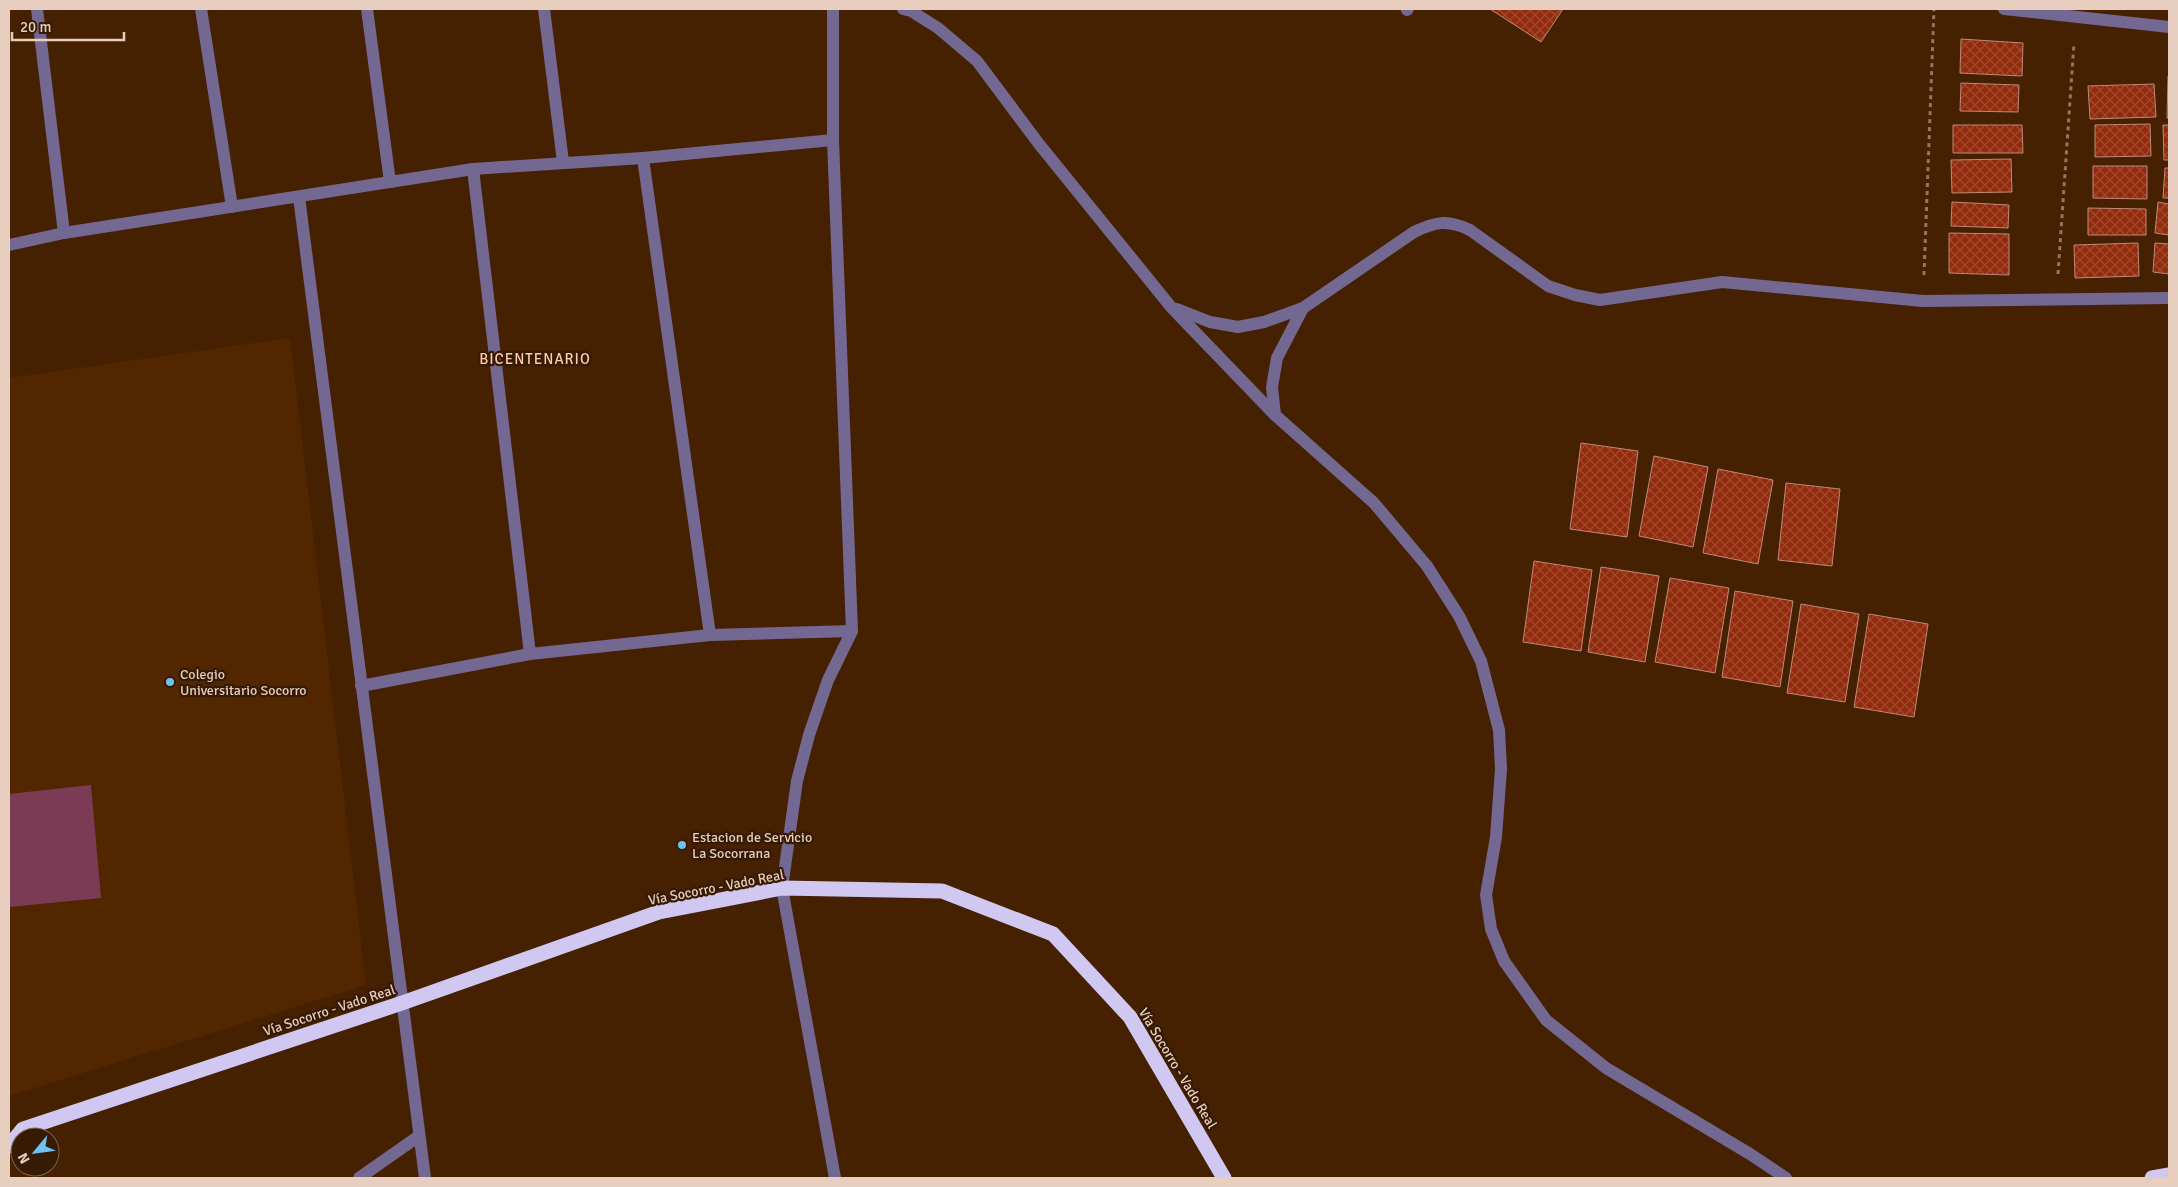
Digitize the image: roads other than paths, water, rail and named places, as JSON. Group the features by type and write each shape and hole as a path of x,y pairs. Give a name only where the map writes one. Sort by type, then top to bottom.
{"highway":[{"name":"Vía Socorro - Vado Real","path":"28,1127 402,1003 659,912 782,888 942,891 1053,934 1130,1016 1224,1178"},
{"path":"2152,1178 2169,1175"}],"street":[{"path":"37,9 64,233"},
{"path":"201,9 232,207"},
{"path":"367,9 390,182"},
{"path":"544,9 564,162"},
{"path":"833,9 833,140 852,631 828,680 806,744 797,781 782,888 835,1178"},
{"path":"903,9 911,11 938,28 977,61 1039,144 1171,307 1275,415 1374,503 1427,566 1459,616 1481,661 1499,730 1501,769 1496,837 1486,895 1491,929 1504,961 1546,1020 1606,1068 1750,1154 1786,1178"},
{"path":"2004,9 2169,27"},
{"path":"9,245 64,233 473,169 643,158 833,140"},
{"path":"643,158 710,635"},
{"path":"473,169 530,654"},
{"path":"299,196 425,1178"},
{"path":"1171,307 1210,322 1238,327 1264,322 1304,308 1414,232 1440,222 1461,226 1470,230 1548,286 1575,295 1600,300 1722,282 1923,300 2169,298"},
{"path":"1275,415 1272,387 1277,358 1304,308"},
{"path":"361,686 530,654 710,635 852,631"},
{"path":"360,1178 419,1136"}],"place":[{"name":"Colegio Universitario Socorro","path":"170,682"},
{"name":"Estacion de Servicio La Socorrana","path":"682,845"}],"district":[{"name":"BICENTENARIO","path":"535,359"}]}
